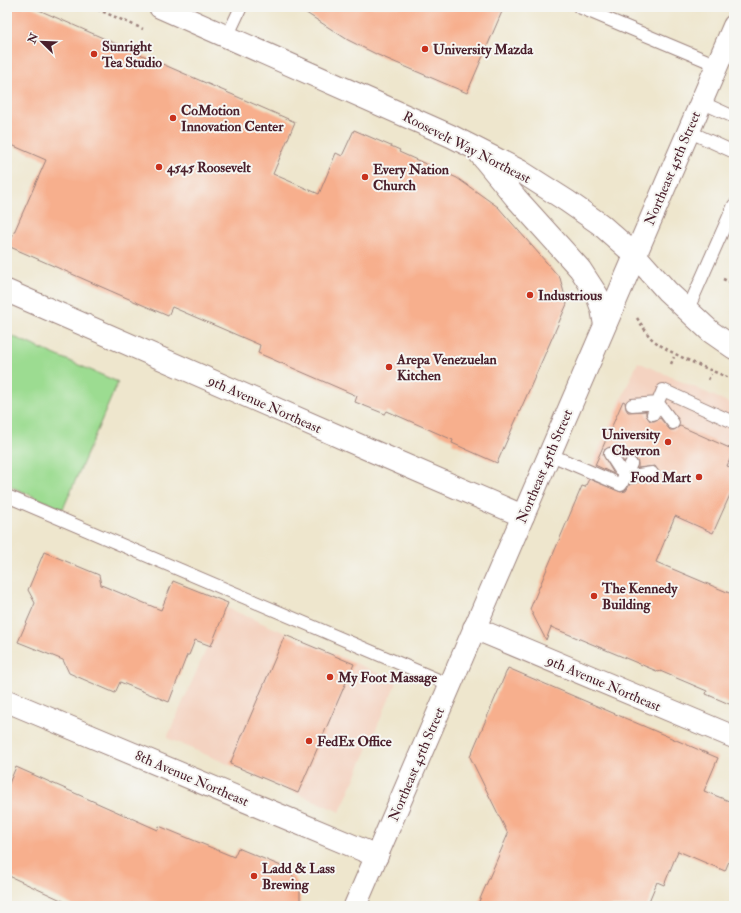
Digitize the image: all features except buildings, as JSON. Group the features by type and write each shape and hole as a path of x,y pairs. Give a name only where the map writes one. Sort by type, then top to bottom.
{"main road":[{"name":"Roosevelt Way Northeast","path":"160,7 451,136 520,171 600,224 635,255 667,290 711,332 734,348"},
{"name":"Northeast 45th Street","path":"355,906 618,292 732,34"},
{"path":"474,147 516,198 580,269 597,295 602,309 604,325"},
{"name":"9th Avenue Northeast","path":"7,291 523,516"},
{"name":"9th Avenue Northeast","path":"474,628 734,738"},
{"name":"8th Avenue Northeast","path":"7,701 377,856"}],"lane":[{"path":"227,37 241,7"},
{"path":"578,7 717,65"},
{"path":"701,102 734,117"},
{"path":"688,131 734,152"},
{"path":"688,309 734,205"},
{"path":"653,414 663,390 733,422 734,419"},
{"path":"632,405 658,403"},
{"path":"658,403 673,423"},
{"path":"549,454 621,485 631,464"},
{"path":"610,454 625,477"},
{"path":"625,477 652,473"},
{"path":"7,496 450,685"}],"path":[{"path":"92,7 150,32"},
{"path":"618,292 649,336 660,345 734,380"},
{"path":"730,314 732,308"},
{"path":"671,364 674,357"},
{"path":"708,380 711,374"},
{"path":"7,756 11,746"}],"shaded area":[{"name":"University Chevron","path":"638,362 734,405 734,492 714,537 585,480"},
{"path":"225,607 397,681 340,812 167,738"}],"green space":[{"path":"7,334 118,382 63,509 7,485"}],"place":[{"name":"University Mazda","path":"425,49"},
{"name":"Sunright Tea Studio","path":"94,54"},
{"name":"CoMotion Innovation Center","path":"173,118"},
{"name":"4545 Roosevelt","path":"159,167"},
{"name":"Every Nation Church","path":"365,177"},
{"name":"Industrious","path":"530,295"},
{"name":"Arepa Venezuelan Kitchen","path":"389,367"},
{"name":"University Chevron","path":"668,442"},
{"name":"Food Mart","path":"699,477"},
{"name":"The Kennedy Building","path":"594,596"},
{"name":"My Foot Massage","path":"330,677"},
{"name":"FedEx Office","path":"309,741"},
{"name":"Ladd & Lass Brewing","path":"254,876"}]}
